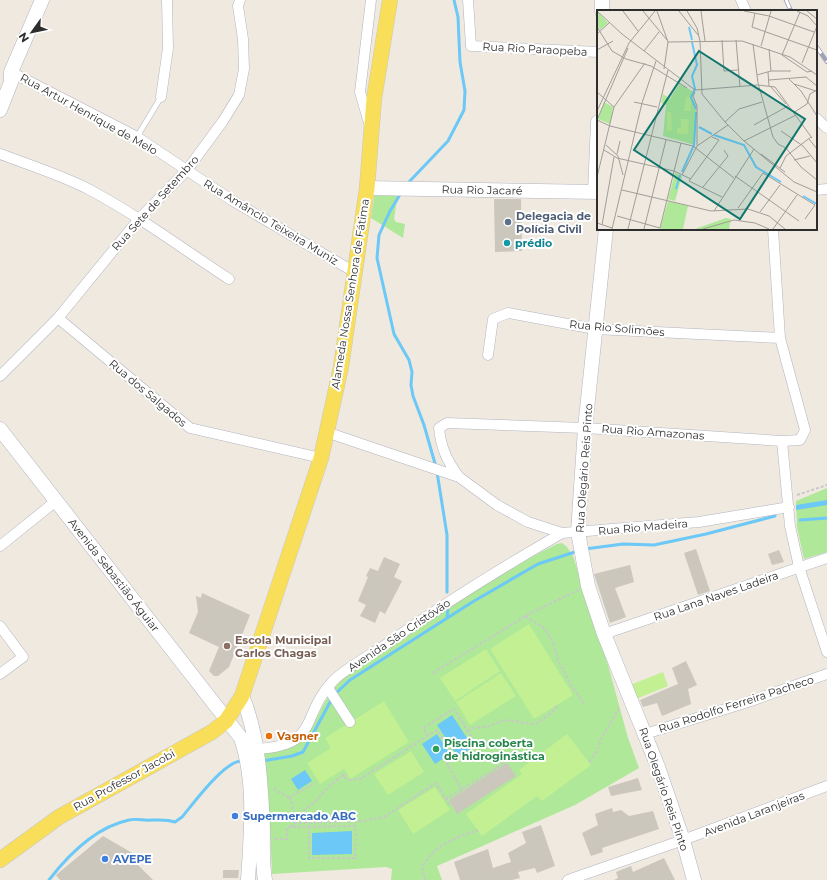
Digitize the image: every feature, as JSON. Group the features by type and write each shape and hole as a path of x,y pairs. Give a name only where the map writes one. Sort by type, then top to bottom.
{"main road":[{"name":"Alameda Nossa Senhora de Fátima","path":"242,696 321,458 341,367 356,273 367,188 370,128 390,0"},
{"name":"Rua Professor Jacobi","path":"0,860 59,817 212,732 226,721 242,696"}],"street":[{"path":"0,110 9,83 42,0"},
{"path":"9,83 52,0"},
{"path":"161,98 168,48 167,0"},
{"name":"Rua Sete de Setembro","path":"0,376 58,318 140,219 188,170 223,122 239,95 244,69 243,39 238,6 240,0"},
{"path":"370,128 360,92 371,0"},
{"name":"Rua Rio Paraopeba","path":"468,0 471,46 597,52"},
{"path":"741,0 746,10"},
{"name":"Rua Artur Henrique de Melo","path":"9,83 137,137 188,170"},
{"path":"817,119 827,128"},
{"path":"0,154 89,189 140,219 156,232 229,279"},
{"path":"596,192 597,157"},
{"name":"Rua Amâncio Teixeira Muniz","path":"188,170 233,201 356,273"},
{"name":"Rua Rio Jacaré","path":"367,188 596,192"},
{"path":"817,190 827,189"},
{"name":"Rua Olegário Reis Pinto","path":"606,230 585,428 580,543 588,586 604,634 646,734 683,840 694,880"},
{"path":"773,230 780,338"},
{"name":"Rua Rio Solimões","path":"488,355 493,319 508,313 595,329 780,338"},
{"name":"Rua dos Salgados","path":"58,318 190,428 321,458"},
{"name":"Rua Rio Amazonas","path":"458,477 446,459 441,443 439,428 447,423 585,428 782,441 800,440 805,430 780,338"},
{"name":"Avenida Sebastião Águiar","path":"0,429 226,721 241,738 253,758"},
{"name":"Rua Rio Madeira","path":"326,432 458,477 497,505 528,522 562,533 580,543 699,522 789,502"},
{"path":"782,441 789,502 790,526 799,567 827,652"},
{"path":"0,546 56,501"},
{"name":"Avenida São Cristóvão","path":"253,758 268,749 290,743 301,735 310,724 317,706 334,681 432,612 497,570 562,533"},
{"name":"Rua Lana Naves Ladeira","path":"604,634 827,558"},
{"path":"0,626 23,657 0,674"},
{"name":"Rua Rodolfo Ferreira Pacheco","path":"646,734 748,702 827,674"},
{"path":"328,688 350,722"},
{"path":"242,696 249,716 253,758 262,809 263,868 265,880"},
{"path":"248,880 253,758"},
{"name":"Avenida Laranjeiras","path":"568,880 683,840 827,786"}],"lane":[{"path":"137,137 161,98"}],"path":[{"path":"789,502 827,485"},
{"path":"433,673 525,616 582,588"},
{"path":"525,616 544,628 553,642 558,660 572,687 584,703"},
{"path":"468,731 473,728 486,727 505,720 532,724 550,714 556,709 557,705"},
{"path":"589,762 598,751 601,739 619,708"},
{"path":"428,736 423,728 454,709 477,746"},
{"path":"342,776 349,780 360,779 437,730 456,758 447,764 462,790"},
{"path":"446,799 506,762"},
{"path":"292,827 296,819 303,811 316,802 328,787 347,773"},
{"path":"290,798 293,794 303,791 314,783"},
{"path":"294,823 363,821 384,817 436,783 450,806"},
{"path":"274,788 290,798 296,819"},
{"path":"272,839 287,839 287,827 309,826 356,826 355,858 309,858 309,826"},
{"path":"425,880 422,867 429,856 441,845 453,838 478,830"}],"green space":[{"path":"375,192 398,192 394,219 396,222 405,224 403,238 371,218"},
{"path":"827,488 827,552 804,559 797,527 796,501"},
{"path":"562,543 567,547 573,556 608,665 628,738 639,768 575,805 437,866 442,880 391,880 392,869 386,867 272,874 270,826 261,751 283,750 296,745 303,740 308,733 334,688 360,666 504,573 539,553"},
{"path":"529,624 573,695 534,719 490,649"},
{"path":"486,649 500,671 455,701 440,678"},
{"path":"663,672 668,686 636,699 630,685"},
{"path":"501,673 516,696 470,725 456,702"},
{"path":"384,701 409,742 350,779 344,769 320,784 307,763 331,748 325,738"},
{"path":"567,734 591,765 542,801 537,796 482,836 466,814 522,774 519,770"},
{"path":"411,751 424,772 388,795 374,774"},
{"path":"435,787 450,810 413,834 398,810"}],"water":[{"path":"827,500 827,505 796,510 796,505"},
{"path":"452,715 473,747 458,757 437,725"},
{"name":"Piscina coberta de hidroginástica","path":"437,734 450,754 435,764 422,744"},
{"path":"305,770 312,781 298,790 291,779"},
{"path":"352,831 352,854 312,855 312,833"}],"building":[{"name":"Delegacia de Polícia Civil","path":"494,199 521,199 522,251 495,252"},
{"path":"696,549 710,591 698,595 684,553"},
{"path":"779,550 784,562 772,565 768,554"},
{"path":"384,557 400,564 394,577 402,581 385,614 380,611 375,623 360,616 366,605 358,601 370,568 378,571"},
{"path":"630,565 634,582 615,588 626,617 610,623 594,574"},
{"path":"202,593 250,615 229,667 218,676 214,676 209,671 219,647 189,633 198,612 196,596 201,598"},
{"path":"686,661 697,685 688,689 691,704 662,716 657,703 643,707 640,700 678,684 672,668"},
{"path":"507,763 516,776 457,814 449,800"},
{"path":"638,778 642,790 611,796 608,787"},
{"path":"612,808 613,812 621,810 629,816 653,811 659,829 602,848 603,852 591,856 582,833 598,825 595,814"},
{"path":"541,825 555,866 537,873 535,868 518,872 520,878 512,880 460,880 454,862 488,849 493,868 511,862 508,853 526,843 522,832"},
{"name":"AVEPE","path":"103,836 134,854 136,863 153,880 60,880 56,875"},
{"path":"664,858 675,880 614,880 618,878 616,872 631,866 633,872"},
{"path":"223,870 239,870 238,878 223,878"}],"waterway":[{"path":"408,183 448,141 464,110 465,91 460,62 458,17 454,0"},
{"path":"401,193 390,211 379,235 377,258 394,334 409,360 412,372 411,385 413,396 424,425 436,467"},
{"path":"437,472 447,535 447,592"},
{"path":"585,549 623,544 654,545 706,534 775,516"},
{"path":"800,520 827,518"},
{"path":"262,761 292,756 303,752 334,695 350,680 474,601 538,564 578,551"},
{"path":"447,618 448,608"},
{"path":"49,880 74,851 94,835 105,829 132,819 166,820 175,822 182,817 218,775 235,763 242,761"}],"railway":[{"path":"786,0 791,10"},
{"path":"817,47 827,62"}],"place":[{"name":"Delegacia de Polícia Civil","path":"508,222"},
{"name":"prédio","path":"507,243"},
{"name":"Escola Municipal Carlos Chagas","path":"227,646"},
{"name":"Vagner","path":"269,736"},
{"name":"Piscina coberta de hidroginástica","path":"436,749"},
{"name":"Supermercado ABC","path":"235,816"},
{"name":"AVEPE","path":"105,859"}]}
